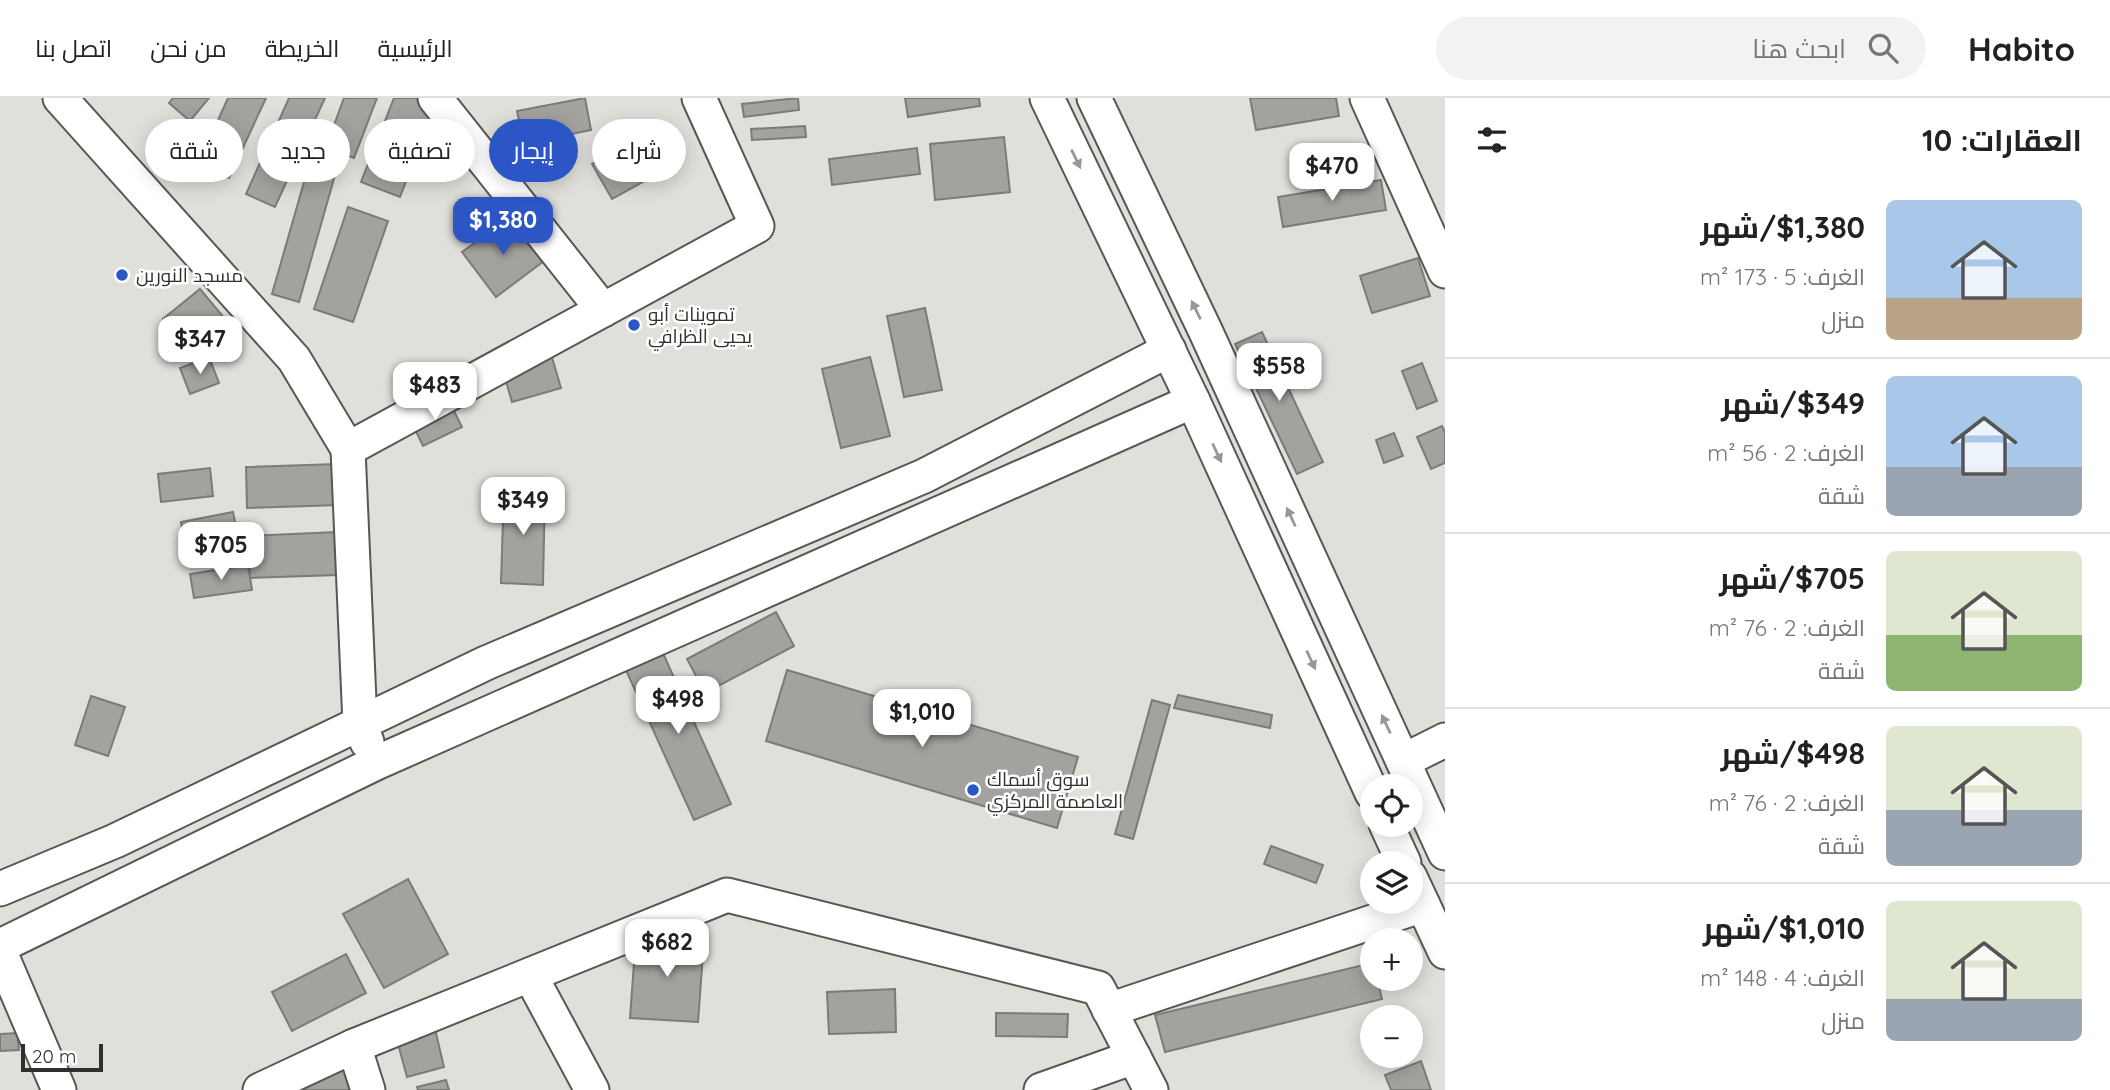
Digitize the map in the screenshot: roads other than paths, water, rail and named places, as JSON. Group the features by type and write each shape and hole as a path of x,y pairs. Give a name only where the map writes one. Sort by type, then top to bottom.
{"street":[{"path":"60,98 294,359 348,449 360,724 376,763"},
{"path":"435,98 603,310"},
{"path":"348,449 757,226 699,98"},
{"path":"1047,98 1194,401 1363,774"},
{"path":"1094,98 1205,330 1445,853"},
{"path":"1367,98 1445,271"},
{"path":"0,889 115,841 486,663 923,476 1169,350"},
{"path":"0,946 376,763 1194,401"},
{"path":"1403,761 1445,740"},
{"path":"260,1090 354,1046 727,895 1098,988 1151,1090"},
{"path":"1423,904 1445,952"},
{"path":"1109,1010 1360,913"},
{"path":"0,952 59,1090"},
{"path":"530,975 592,1090"},
{"path":"354,1046 368,1090"},
{"path":"1041,1090 1134,1057"}],"place":[{"name":"مسجد النورين","path":"122,275"},
{"name":"تموينات أبو يحيى الظرافي","path":"634,325"},
{"name":"سوق أسماك العاصمة المركزي","path":"973,790"}]}
